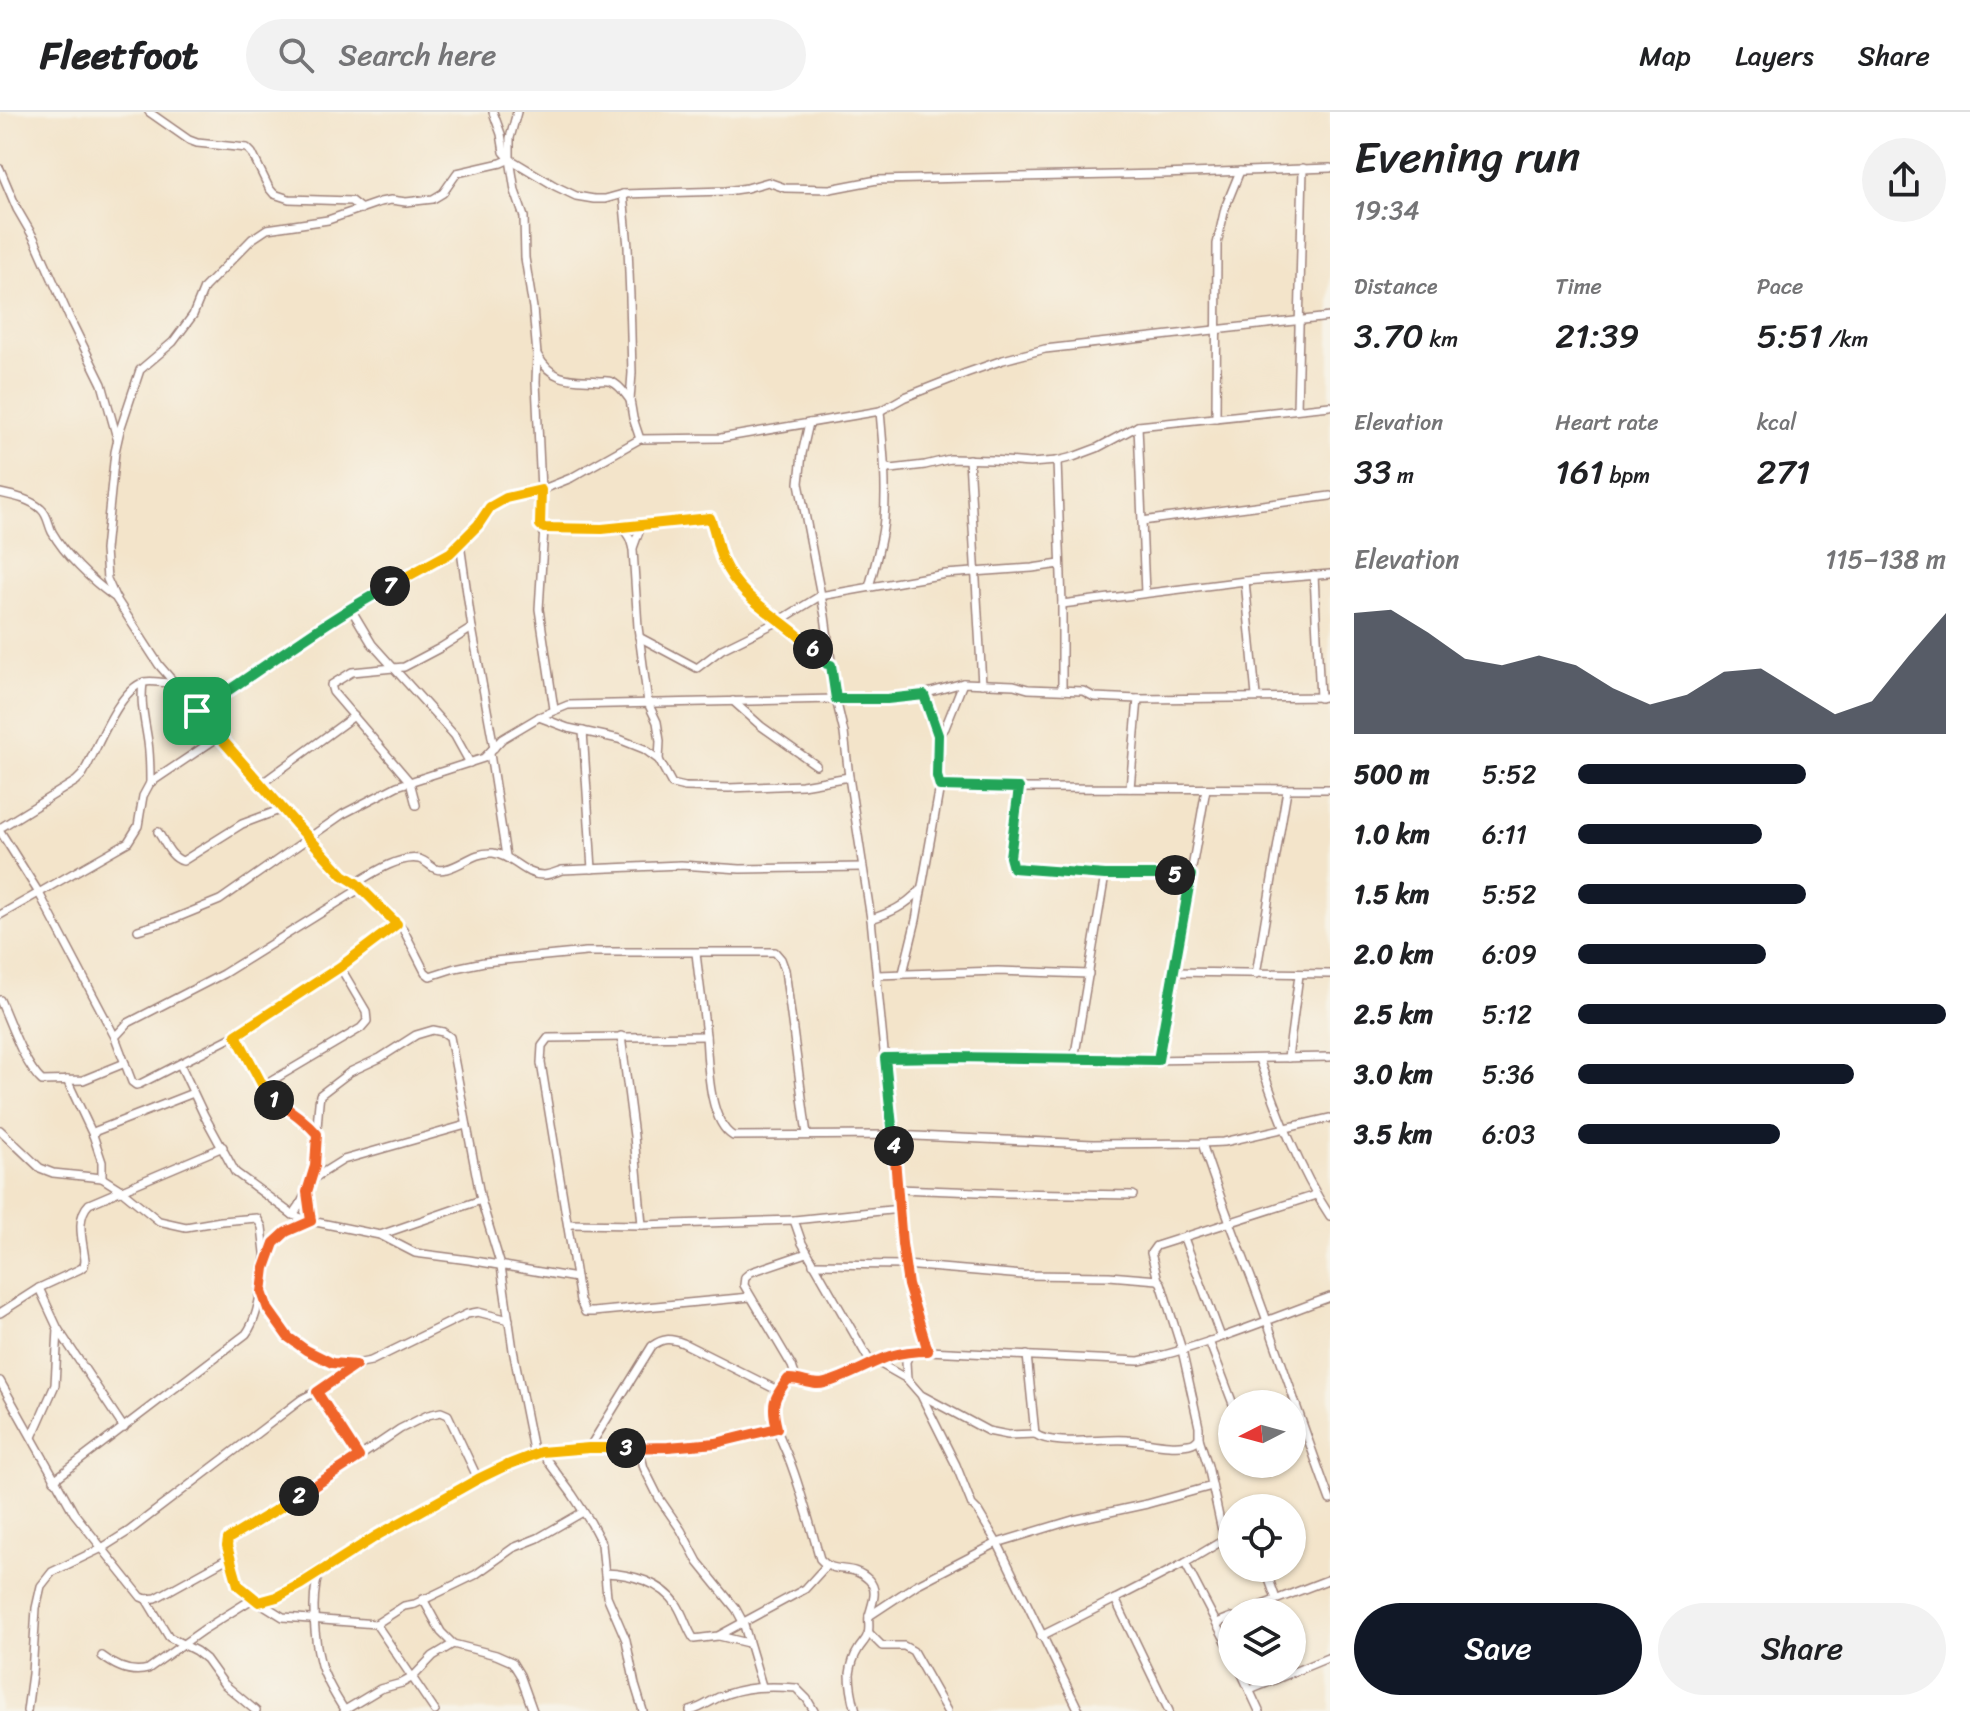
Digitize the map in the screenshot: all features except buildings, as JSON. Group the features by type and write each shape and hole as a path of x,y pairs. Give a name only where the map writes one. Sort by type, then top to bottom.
{"street":[{"path":"149,112 197,143 247,148 269,188 279,196 351,201 361,209"},
{"path":"493,112 504,152 510,159 576,196 605,199 623,194 726,191 768,182 785,188 830,189 877,180 1330,168"},
{"path":"517,112 510,138 510,159 515,191 524,217 525,258 537,355 540,525 544,528 621,527 710,518 723,561 742,592 831,665"},
{"path":"510,159 457,173 443,193 433,199 391,200 328,220 267,229 252,239 204,288 193,315 173,342 140,370 118,440 105,550 107,579 115,597 159,665 282,809 343,875 403,929 430,976 484,962 586,952 775,952 785,970 807,1135"},
{"path":"1297,409 1303,168"},
{"path":"0,169 102,384 118,440"},
{"path":"1216,418 1217,244 1225,208 1240,171"},
{"path":"623,194 630,297 630,400 640,439"},
{"path":"197,711 327,622 450,553 478,525 490,507 506,498 541,490 594,466 640,439 721,438 880,411 905,397 966,373 1045,349 1330,317"},
{"path":"537,355 544,367 558,376 571,380 612,382 630,400"},
{"path":"885,466 891,469 950,459 1030,463 1057,461 1097,448 1138,426 1330,406"},
{"path":"869,587 884,520 885,466 880,411"},
{"path":"809,423 799,483 844,733 871,919 905,1265 928,1351"},
{"path":"1138,426 1145,593"},
{"path":"969,459 982,684"},
{"path":"1057,461 1062,689"},
{"path":"0,493 40,508 62,546 93,581 115,597"},
{"path":"1142,521 1330,496"},
{"path":"633,550 641,526"},
{"path":"621,527 627,532 633,550 639,637 648,703 657,722 659,760"},
{"path":"544,528 539,609 554,709"},
{"path":"460,544 506,856"},
{"path":"639,637 697,668 722,649 779,621 820,596 945,574 1060,564"},
{"path":"1062,604 1245,581 1330,574"},
{"path":"1314,575 1320,698"},
{"path":"1245,581 1256,696"},
{"path":"351,609 372,644 455,736 470,763"},
{"path":"416,805 410,782 333,692 331,685 352,672 404,667 472,628"},
{"path":"175,684 150,681 135,687 115,710 82,775 0,829 39,893 115,1037 132,1082 136,1085 236,1035 340,967 397,924"},
{"path":"143,683 141,697 150,783"},
{"path":"938,735 945,728 963,683"},
{"path":"138,930 220,900 343,814 397,786 484,758 502,739 554,709 568,705 887,699 924,695 963,683 1062,689 1083,691 1094,697 1138,699 1330,697"},
{"path":"903,973 916,920 940,786 937,776 938,735 924,695"},
{"path":"1130,788 1138,699"},
{"path":"733,701 761,726 816,765"},
{"path":"261,784 354,716"},
{"path":"539,717 644,749 659,760 672,784 685,787 802,785 849,777"},
{"path":"583,731 592,869"},
{"path":"0,915 128,842 138,826 143,796 150,783 220,736"},
{"path":"940,786 1330,789"},
{"path":"1019,788 1010,857 1013,868 1105,875 1191,875"},
{"path":"1158,1060 1206,789"},
{"path":"1256,974 1287,790"},
{"path":"158,832 173,855 183,861 242,824 282,809"},
{"path":"115,1037 128,1023 223,974 384,867 413,858 424,860 434,869 443,871 472,856 491,853 506,856 518,866 543,875 562,870 681,865 740,869 862,867"},
{"path":"1074,1060 1105,875"},
{"path":"871,919 892,912 920,890"},
{"path":"696,953 712,1093 720,1121 726,1132 733,1136 893,1135 1093,1144 1202,1143 1224,1142 1330,1118"},
{"path":"263,1086 361,1028 367,1021 366,1011 340,967"},
{"path":"877,975 998,971 1089,974"},
{"path":"1173,972 1330,974"},
{"path":"1288,1058 1299,975"},
{"path":"0,1000 20,1046 36,1076 42,1081 83,1080 125,1063"},
{"path":"293,1215 307,1192 315,1166 320,1095 350,1072 380,1058 416,1035 433,1030 450,1037 481,1200 501,1266 509,1320 538,1453 583,1512 602,1544 607,1596 626,1640 643,1711"},
{"path":"236,1035 270,1096 299,1115 317,1134"},
{"path":"621,1036 642,1225"},
{"path":"706,1036 548,1038 542,1046 541,1063 576,1278 585,1312 750,1297"},
{"path":"885,1058 1158,1060 1330,1057"},
{"path":"1259,1059 1284,1129 1316,1195 1330,1216"},
{"path":"180,1064 235,1172 293,1215 380,1235 415,1253 576,1278"},
{"path":"67,1080 93,1135 102,1162 102,1178"},
{"path":"93,1135 96,1131 193,1093"},
{"path":"311,1180 343,1160 466,1125"},
{"path":"0,1130 40,1168 53,1173 102,1178 159,1221 186,1227 257,1218 262,1227 266,1262 262,1292 254,1320 246,1334 54,1480"},
{"path":"1202,1143 1330,1500"},
{"path":"0,1313 39,1288 84,1266 81,1221 82,1210 89,1204 223,1147"},
{"path":"898,1189 1133,1195"},
{"path":"307,1192 311,1221"},
{"path":"1218,1513 1182,1350 1151,1250 1316,1195"},
{"path":"380,1235 481,1200"},
{"path":"568,1224 794,1220 900,1209"},
{"path":"794,1220 813,1264 874,1363 907,1379 921,1395 972,1505 997,1543 1079,1711"},
{"path":"266,1262 279,1237 311,1221"},
{"path":"1184,1238 1221,1337"},
{"path":"807,1253 751,1272 745,1277 744,1285 792,1366 792,1379 779,1391 773,1412 820,1559 834,1569 851,1569 871,1582 874,1592 869,1633 858,1648 850,1673 856,1711"},
{"path":"813,1264 905,1265 1023,1275 1158,1280"},
{"path":"39,1288 58,1329 124,1428"},
{"path":"262,1292 268,1309 288,1337 332,1363 356,1365"},
{"path":"792,1379 812,1385 824,1384 893,1355 928,1351 1139,1361 1221,1337 1330,1297"},
{"path":"27,1711 36,1608 41,1586 52,1572 102,1548 152,1514 302,1399 356,1365 387,1354 467,1314 478,1312 509,1320"},
{"path":"32,1437 55,1385 58,1329"},
{"path":"589,1448 652,1346 662,1339 683,1343 779,1391"},
{"path":"1209,1341 1228,1390"},
{"path":"907,1379 906,1362 910,1352"},
{"path":"1027,1355 1035,1434"},
{"path":"0,1381 74,1513 141,1597 156,1598 230,1557"},
{"path":"317,1392 359,1457"},
{"path":"921,1395 988,1431 1008,1435 1035,1434 1041,1439 1054,1440 1124,1439 1172,1445 1192,1444 1199,1438"},
{"path":"478,1479 448,1415 441,1412 428,1415 400,1429 228,1539 227,1546 238,1585 283,1617 376,1624 404,1606 475,1575 513,1548 538,1538 583,1512"},
{"path":"102,1656 114,1665 141,1671 148,1669 203,1630 256,1600 277,1597 478,1479 538,1453 716,1443 777,1428"},
{"path":"639,1448 644,1468 659,1498 698,1562 743,1622 762,1686"},
{"path":"869,1616 916,1585 997,1543 1073,1520 1212,1486"},
{"path":"1041,1636 1218,1544"},
{"path":"1185,1563 1217,1623"},
{"path":"718,1636 805,1589 826,1566"},
{"path":"605,1573 641,1578 658,1588 677,1605 694,1639 718,1636 748,1643"},
{"path":"318,1575 314,1595 321,1666 345,1710 380,1689 413,1677 433,1656 453,1644"},
{"path":"1279,1598 1330,1579"},
{"path":"146,1599 169,1637 206,1659 224,1684 256,1711"},
{"path":"423,1599 441,1632 453,1644 512,1662 533,1711"},
{"path":"1115,1599 1169,1711"},
{"path":"376,1624 435,1711"},
{"path":"869,1633 882,1646 904,1646 913,1651 947,1711"},
{"path":"1250,1690 1330,1657"},
{"path":"690,1711 720,1697 762,1686 796,1688 814,1711"},
{"path":"1248,1686 1259,1711"}],"route":[{"path":"541,490 540,525 544,528 602,529 710,518 723,561 742,592 831,665 836,699 924,695 938,735 937,776 940,786 1019,788 1010,857 1013,868 1105,875 1191,875 1158,1060 885,1058 905,1265 928,1351 893,1355 824,1384 812,1385 796,1378 788,1379 774,1401 777,1428 716,1443 541,1452 478,1479 378,1535 318,1575 277,1597 259,1602 238,1585 227,1546 228,1539 359,1457 317,1392 356,1365 332,1363 306,1350 288,1337 268,1309 262,1292 268,1255 279,1237 311,1221 307,1192 315,1166 317,1134 299,1115 270,1096 236,1035 340,967 397,924 356,883 343,875 197,711 327,622 450,553 478,525 490,507 506,498 541,490"}]}
